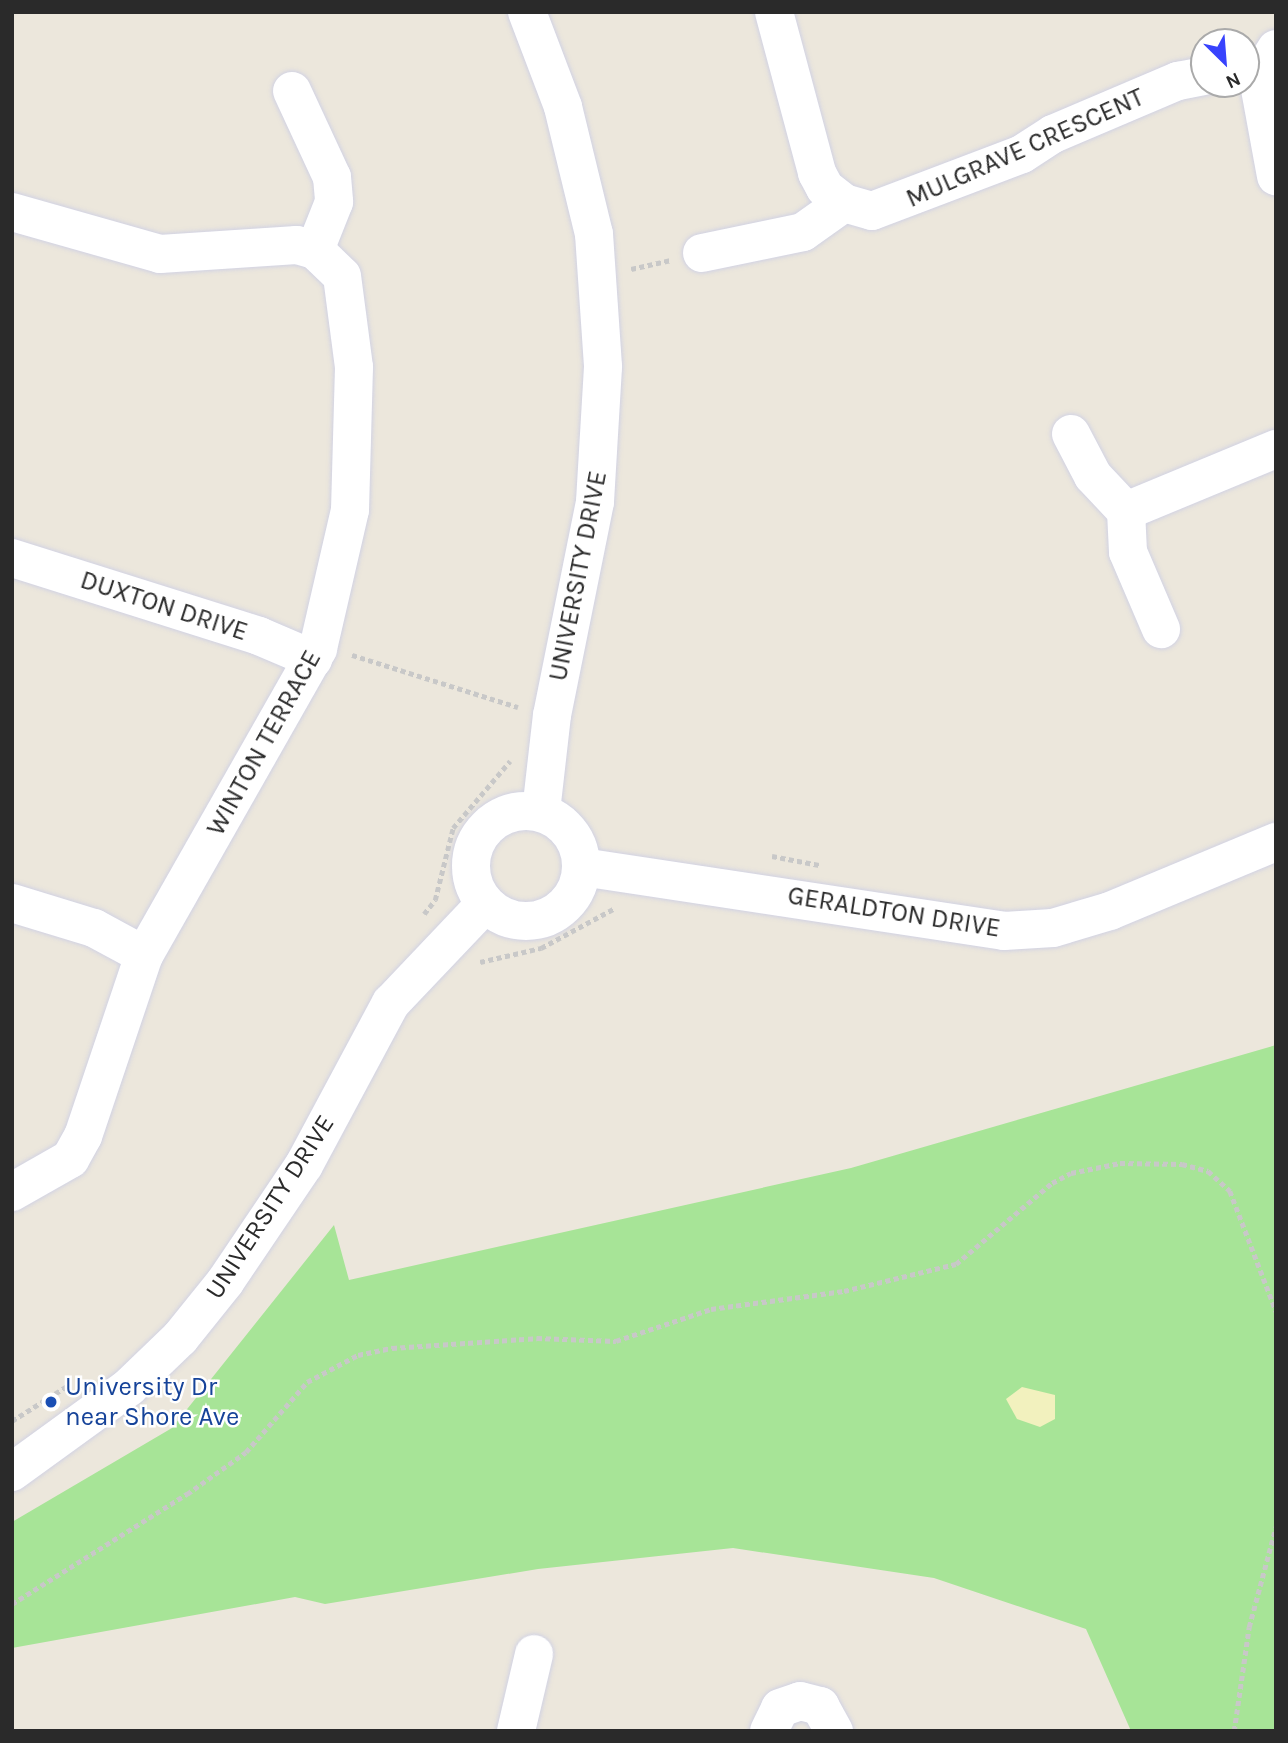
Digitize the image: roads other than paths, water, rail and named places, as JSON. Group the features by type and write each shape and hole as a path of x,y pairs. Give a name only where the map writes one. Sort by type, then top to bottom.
{"street":[{"name":"UNIVERSITY DRIVE","path":"527,12 563,107 594,234 603,368 595,502 554,701 541,812"},
{"path":"702,253 793,236 844,203 825,188 817,173 774,12"},
{"path":"1260,68 1276,176"},
{"name":"MULGRAVE CRESCENT","path":"844,203 887,209 1022,154 1053,134 1178,81 1190,79"},
{"path":"12,212 160,254 297,245 315,250 334,202 332,177 292,91"},
{"name":"WINTON TERRACE","path":"12,1192 70,1160 83,1136 144,955 316,652 350,510 354,367 342,276 315,250"},
{"path":"1071,434 1093,476 1126,511 1128,552 1161,629"},
{"path":"1126,511 1276,449"},
{"name":"DUXTON DRIVE","path":"12,558 316,652"},
{"path":"541,812 571,833 582,867 569,902 545,918 517,922 485,904 470,871 479,837 506,814 541,812"},
{"name":"GERALDTON DRIVE","path":"582,867 1004,931 1053,928 1110,911 1276,842"},
{"path":"12,903 94,928 144,955"},
{"name":"UNIVERSITY DRIVE","path":"12,1472 129,1387 180,1338 225,1282 304,1165 391,1003 485,904"},
{"path":"516,1731 534,1654"},
{"path":"769,1731 780,1708 800,1701 820,1706 834,1731"}],"place":[{"name":"University Dr near Shore Ave","path":"51,1402"}]}
